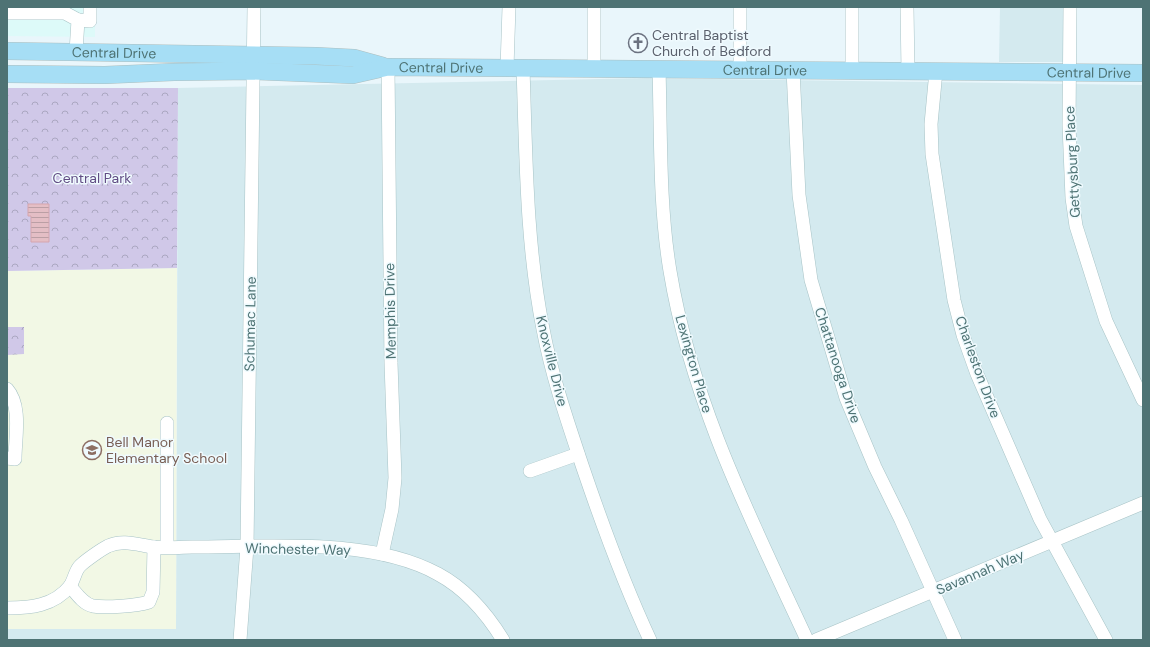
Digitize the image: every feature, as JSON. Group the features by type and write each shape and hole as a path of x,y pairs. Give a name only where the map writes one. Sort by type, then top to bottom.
{"main road":[{"name":"Central Drive","path":"7,51 253,54 354,58 388,67"},
{"name":"Central Drive","path":"7,74 105,75 253,71 353,75 388,67 1143,73"}],"street":[{"path":"7,13 65,10 78,20 90,21 90,7"},
{"name":"Schumac Lane","path":"240,640 247,547 254,7"},
{"name":"Knoxville Drive","path":"509,7 530,241 543,330 558,393 578,454 618,566 650,640"},
{"path":"594,7 594,68"},
{"path":"740,7 740,70"},
{"path":"852,7 852,71"},
{"path":"906,7 908,71"},
{"name":"Gettysburg Place","path":"1070,7 1068,72 1072,198 1076,226 1106,321 1143,400"},
{"path":"76,52 78,20"},
{"name":"Memphis Drive","path":"382,554 392,509 395,478 391,363 388,67"},
{"name":"Lexington Place","path":"659,69 666,238 670,271 688,352 708,417 737,489 807,640"},
{"name":"Chattanooga Drive","path":"793,70 799,195 811,280 846,398 874,467 955,640"},
{"name":"Charleston Drive","path":"936,71 931,124 932,154 954,300 963,335 977,374 1040,519 1106,640"},
{"path":"7,389 14,400 16,412 15,458 7,458"},
{"path":"167,423 173,547"},
{"path":"530,471 578,454"},
{"name":"Savannah Way","path":"816,640 1143,504"},
{"path":"7,608 39,606 57,598 70,586 79,566 108,546 123,542 154,547 153,592 149,602 140,605 92,606 79,598 70,586"},
{"name":"Winchester Way","path":"154,547 333,547 382,554 410,562 439,574 463,591 494,624 503,640"}],"shaded area":[{"path":"7,7 95,7 95,37 7,36"},
{"path":"1000,7 1065,7 1063,62 999,62"},
{"path":"645,78 1143,85 1143,640 7,640 7,629 176,629 178,88"},
{"path":"28,204 49,204 49,242 31,242 31,216 28,216"},
{"name":"Bell Manor Elementary School","path":"177,268 176,629 7,629 7,271"}],"green space":[{"name":"Central Park","path":"7,88 178,88 177,268 7,271"},
{"path":"7,327 24,327 24,354 7,355"}],"place":[{"name":"Central Baptist Church of Bedford","path":"638,43"},
{"name":"Bell Manor Elementary School","path":"92,450"}]}
